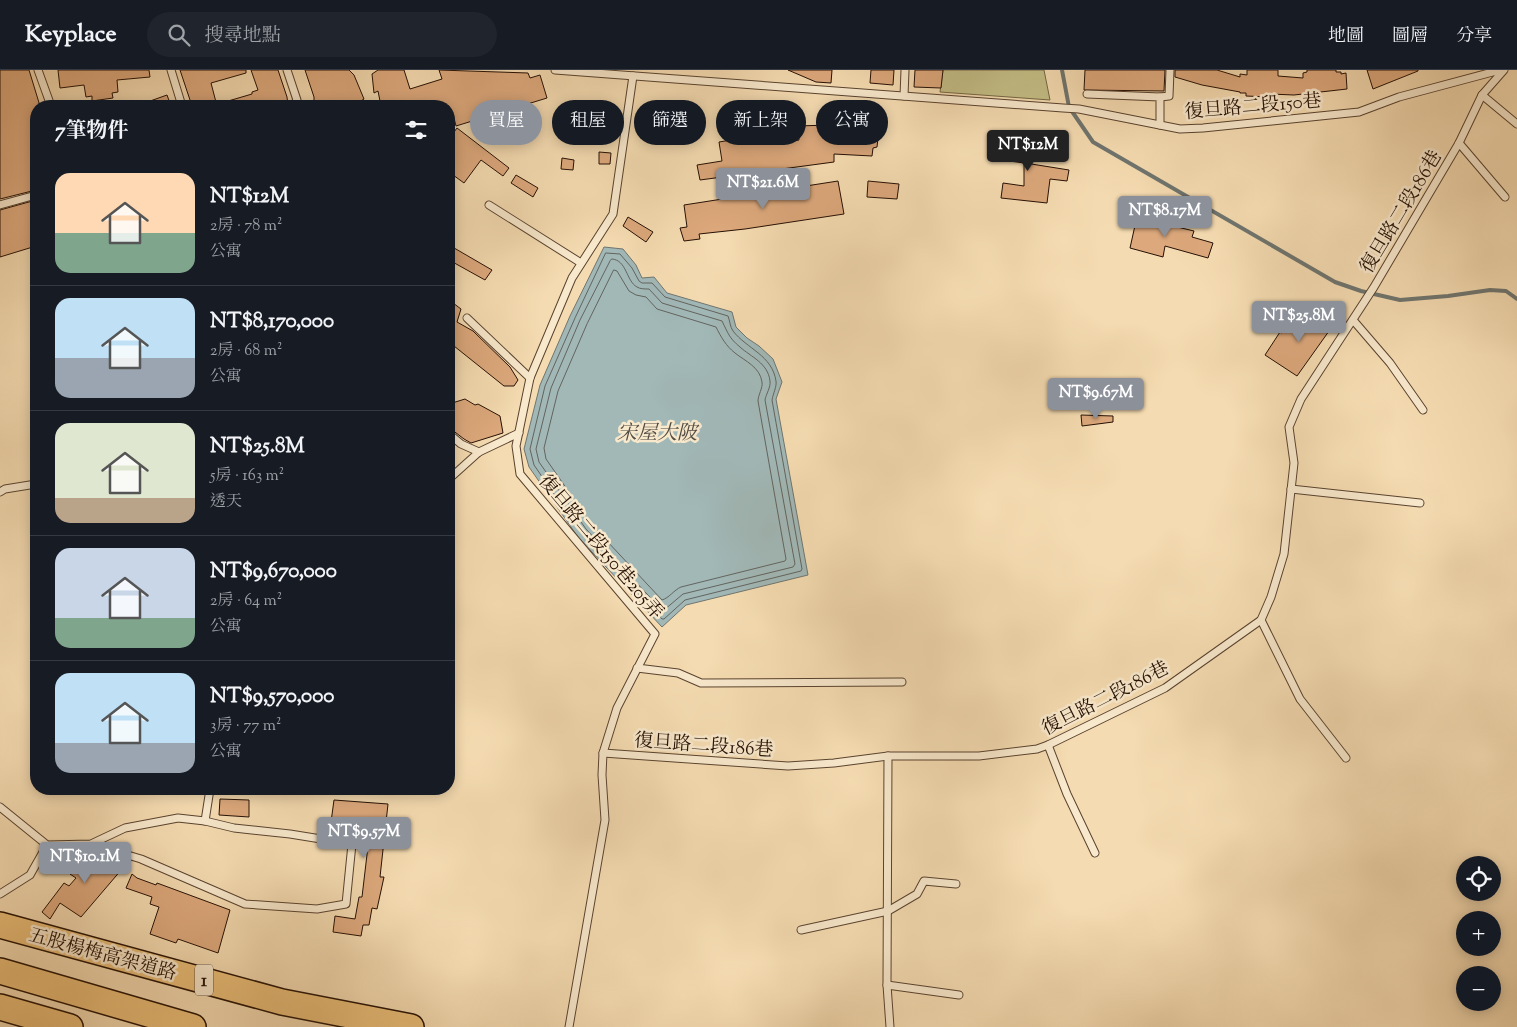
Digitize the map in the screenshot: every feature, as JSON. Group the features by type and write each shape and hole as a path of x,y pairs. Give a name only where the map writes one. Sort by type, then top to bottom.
{"highway":[{"name":"五股楊梅高架道路","path":"0,925 282,1002 411,1027"},
{"path":"0,969 192,1027"},
{"path":"6,1010 70,1027"}],"lane":[{"path":"38,70 49,100"},
{"path":"171,70 180,100"},
{"path":"287,70 296,100"},
{"name":"復旦路二段150巷","path":"555,70 1079,109 1180,129 1359,112 1398,97 1500,70"},
{"path":"904,96 905,70"},
{"path":"1087,94 1169,96 1170,70"},
{"name":"復旦路二段186巷","path":"603,753 788,766 888,756 979,756 1037,749 1165,688 1261,620 1271,597 1284,554 1294,464 1288,427 1301,399 1363,305 1459,143 1482,95 1504,70"},
{"name":"復旦路二段150巷205弄","path":"569,1027 605,820 602,775 603,753 617,708 655,634 520,474 516,446 530,378 572,278 613,214 633,76"},
{"path":"1482,95 1517,124"},
{"path":"1160,97 1160,125"},
{"path":"1459,143 1505,197"},
{"path":"0,205 30,196"},
{"path":"488,204 581,264"},
{"path":"467,318 530,378"},
{"path":"1352,320 1390,363 1422,410"},
{"path":"455,474 479,452 519,433"},
{"path":"455,439 461,444 479,452"},
{"path":"0,492 5,489 30,485"},
{"path":"1291,489 1420,503"},
{"path":"1261,620 1300,699 1346,758"},
{"path":"638,668 678,673 701,683 902,682"},
{"path":"1048,745 1095,853"},
{"path":"888,756 887,985 890,1027"},
{"path":"205,821 209,795"},
{"path":"0,807 47,845 91,844 140,859 245,904 317,909 346,904 352,844 290,834 234,828 205,821 178,818 125,828 91,844"},
{"path":"0,894 30,875 47,845"},
{"path":"801,930 888,911 917,894 924,881 956,884"},
{"path":"887,985 959,995"}],"shaded area":[{"path":"943,70 1044,70 1050,100 940,92"}],"water":[{"name":"宋屋大陂","path":"604,247 623,249 636,265 642,278 654,277 667,293 732,312 736,327 773,359 782,382 776,399 808,575 686,605 662,627 578,537 529,467 524,449 540,385 570,316"}],"building":[{"path":"0,70 29,70 38,100 30,100 30,192 0,199"},
{"path":"58,70 149,70 150,77 117,80 118,92 112,93 113,98 92,100 92,96 86,97 84,85 60,88"},
{"path":"180,70 246,70 246,73 211,83 215,100 190,100"},
{"path":"251,70 278,70 287,100 232,100 252,94 252,92 258,90"},
{"path":"305,70 349,70 354,75 364,99 314,100"},
{"path":"378,70 404,70 410,89 442,79 439,70 528,73 530,78 540,75 547,98 540,100 470,100 470,122 456,126 455,100 380,100 378,91 374,93 372,74"},
{"path":"788,70 832,70 831,83 816,82"},
{"path":"871,70 894,70 893,85 870,83"},
{"path":"915,70 943,70 941,88 914,87"},
{"path":"1085,70 1165,70 1164,91 1084,90"},
{"path":"1175,70 1217,70 1240,77 1240,74 1247,75 1247,70 1278,70 1278,76 1303,78 1303,73 1307,72 1307,70 1336,70 1336,72 1341,72 1341,74 1346,73 1347,89 1294,95 1270,94 1270,97 1246,96 1246,93 1202,85 1175,77"},
{"path":"1367,70 1418,70 1418,71 1373,89"},
{"path":"167,95 169,100 153,100"},
{"path":"816,125 816,145 877,145 877,147 873,148 872,156 834,154 834,162 700,180 697,165 722,161 719,145 806,145 806,126"},
{"path":"457,128 470,138 470,145 479,145 509,168 503,176 481,160 464,183 455,176 455,131"},
{"path":"1005,132 1030,135 1025,163 1069,170 1067,181 1050,179 1047,203 1001,198 1003,183 1024,186 1024,163 1002,160"},
{"path":"599,152 611,153 610,164 599,164"},
{"path":"562,158 574,160 573,170 561,169"},
{"path":"516,175 538,188 533,197 511,183"},
{"path":"838,181 844,214 699,234 700,239 684,241 680,228 687,227 684,205"},
{"path":"868,181 899,184 897,199 867,197"},
{"path":"30,202 30,248 0,257 0,210"},
{"path":"1138,212 1170,220 1169,225 1194,231 1192,237 1213,243 1208,258 1165,246 1163,257 1130,248"},
{"path":"628,217 653,232 646,242 623,226"},
{"path":"455,248 492,270 485,280 455,263"},
{"path":"455,304 461,309 457,322 473,331 510,367 518,380 514,386 504,386 455,347"},
{"path":"1314,309 1334,324 1297,376 1265,355 1280,332 1282,333 1290,323 1299,328"},
{"path":"465,399 500,416 503,433 471,443 464,439 455,432 455,402"},
{"path":"1081,415 1113,416 1113,422 1082,426"},
{"path":"220,799 249,800 249,817 219,815"},
{"path":"334,800 388,804 380,877 384,877 377,909 372,908 369,925 363,925 361,936 333,932 335,916 355,919 359,897 362,897 369,824 331,822"},
{"path":"86,849 93,850 122,869 81,917 60,903 50,919 42,912 64,883 69,886 76,878 70,874 79,863 77,860"},
{"path":"132,874 137,878 156,885 157,883 230,910 218,953 178,939 176,943 150,934 159,907 150,904 152,897 126,888"}],"waterway":[{"path":"1062,70 1069,107 1093,142 1335,282 1361,291 1400,300 1490,290 1506,291 1517,299"}]}
